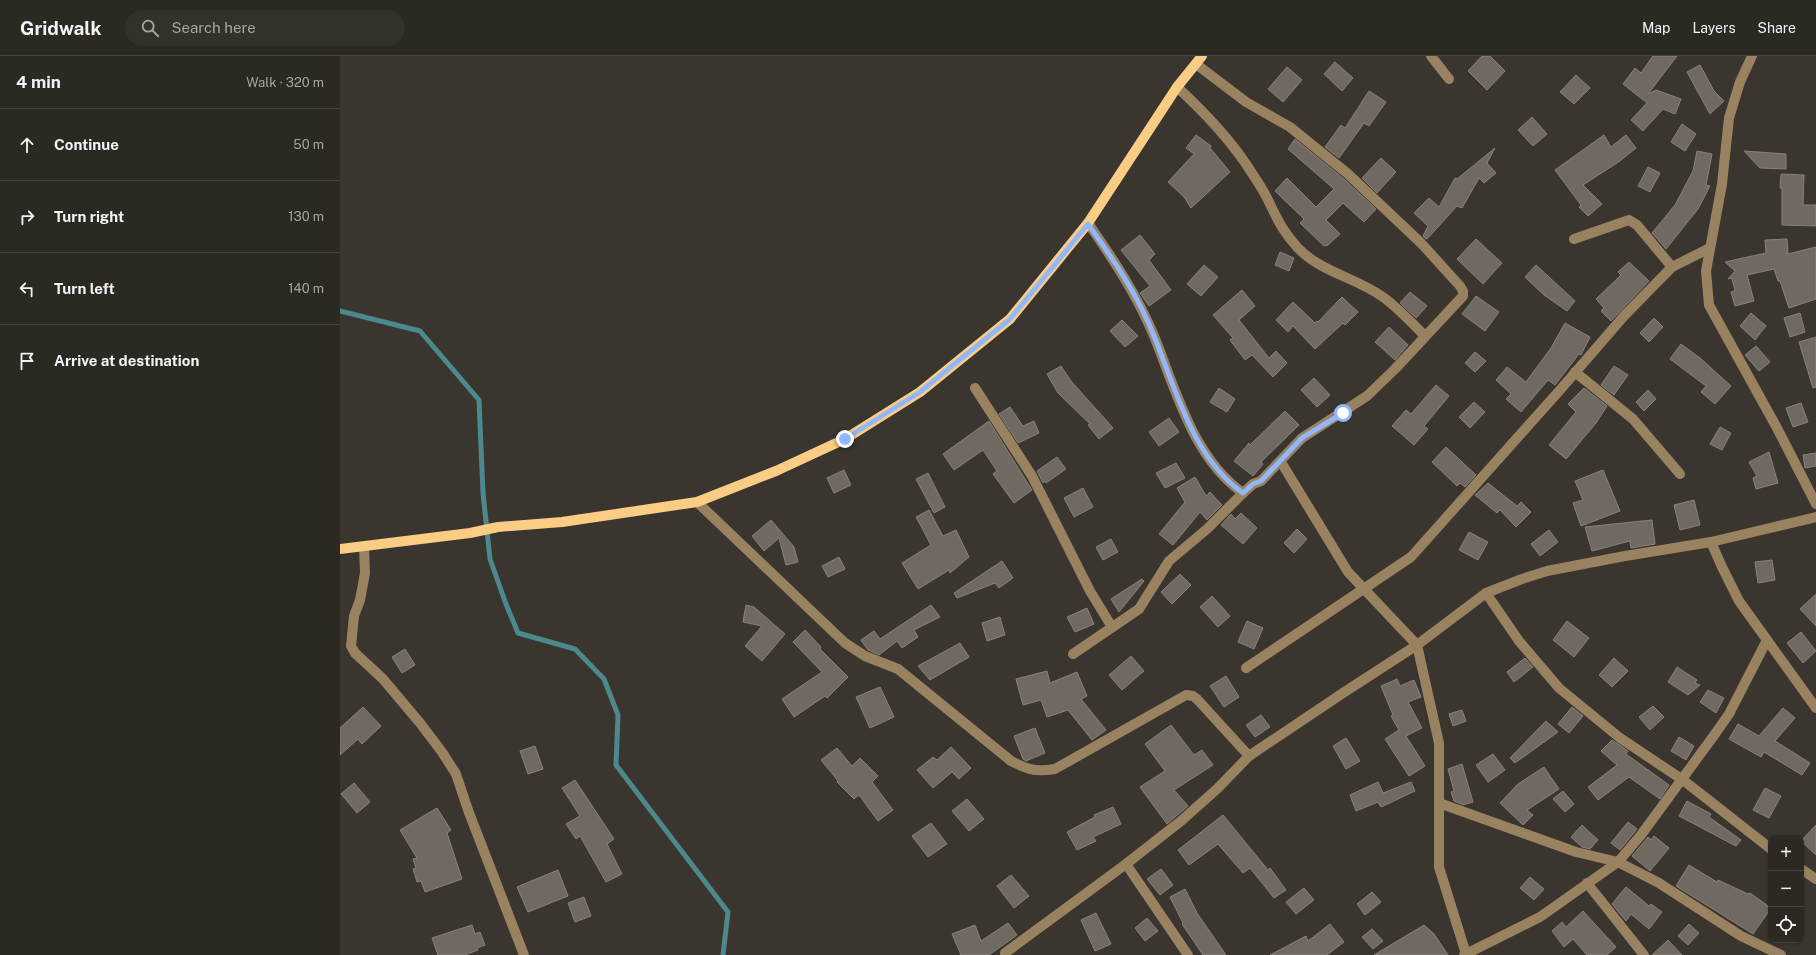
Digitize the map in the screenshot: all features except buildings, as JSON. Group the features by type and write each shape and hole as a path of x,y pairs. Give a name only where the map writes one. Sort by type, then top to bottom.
{"main road":[{"path":"340,549 470,533 498,527 562,522 697,502 776,471 845,439 920,392 1010,319 1088,224 1177,87 1199,60"}],"street":[{"path":"1431,56 1449,78"},
{"path":"1752,56 1738,88 1729,118 1722,184 1706,271 1710,304 1816,504"},
{"path":"1073,654 1139,609 1169,562 1207,530 1253,484 1261,481 1281,462 1302,438 1367,396 1396,369 1463,296 1463,290 1460,286 1420,243 1348,174 1290,127 1246,102 1199,60"},
{"path":"1177,87 1205,113 1245,163 1266,197 1282,229 1297,247 1311,260 1328,270 1346,276 1383,297 1426,336"},
{"path":"1574,239 1628,220 1637,225 1672,267"},
{"path":"1088,224 1133,292 1154,336 1165,368 1202,448 1213,466 1229,483 1243,493"},
{"path":"1246,668 1411,557 1624,316 1672,267 1710,248"},
{"path":"1575,372 1632,419 1680,474"},
{"path":"975,388 1032,476 1090,591 1112,627"},
{"path":"1281,462 1348,572 1417,645 1439,743 1439,867 1465,954 1540,917 1618,862 1683,780 1729,714 1767,640"},
{"path":"697,502 845,643 865,656 898,669 1011,761 1024,767 1038,771 1055,769 1186,695 1197,699 1249,756"},
{"path":"1005,953 1126,864 1212,793 1249,756 1417,645 1486,593 1547,571 1711,542 1816,517"},
{"path":"1711,542 1739,601 1816,708"},
{"path":"364,547 365,573 360,600 354,616 351,646 355,653 383,679 420,722 456,774 521,954"},
{"path":"1486,593 1520,641 1559,688 1620,738 1683,780 1768,847"},
{"path":"1440,803 1576,852 1618,862 1659,883 1741,936 1781,955"},
{"path":"1126,864 1188,955"},
{"path":"1804,871 1816,879"},
{"path":"1587,883 1644,955"}],"waterway":[{"path":"340,311 420,331 479,400 483,493 490,559 518,633 575,649 604,679 618,715 616,765 728,912 723,955"}],"route":[{"path":"845,439 920,392 1010,319 1088,224 1133,292 1154,336 1165,368 1202,448 1213,466 1229,483 1243,493 1253,484 1261,481 1281,462 1289,451 1302,438 1343,413"}]}
